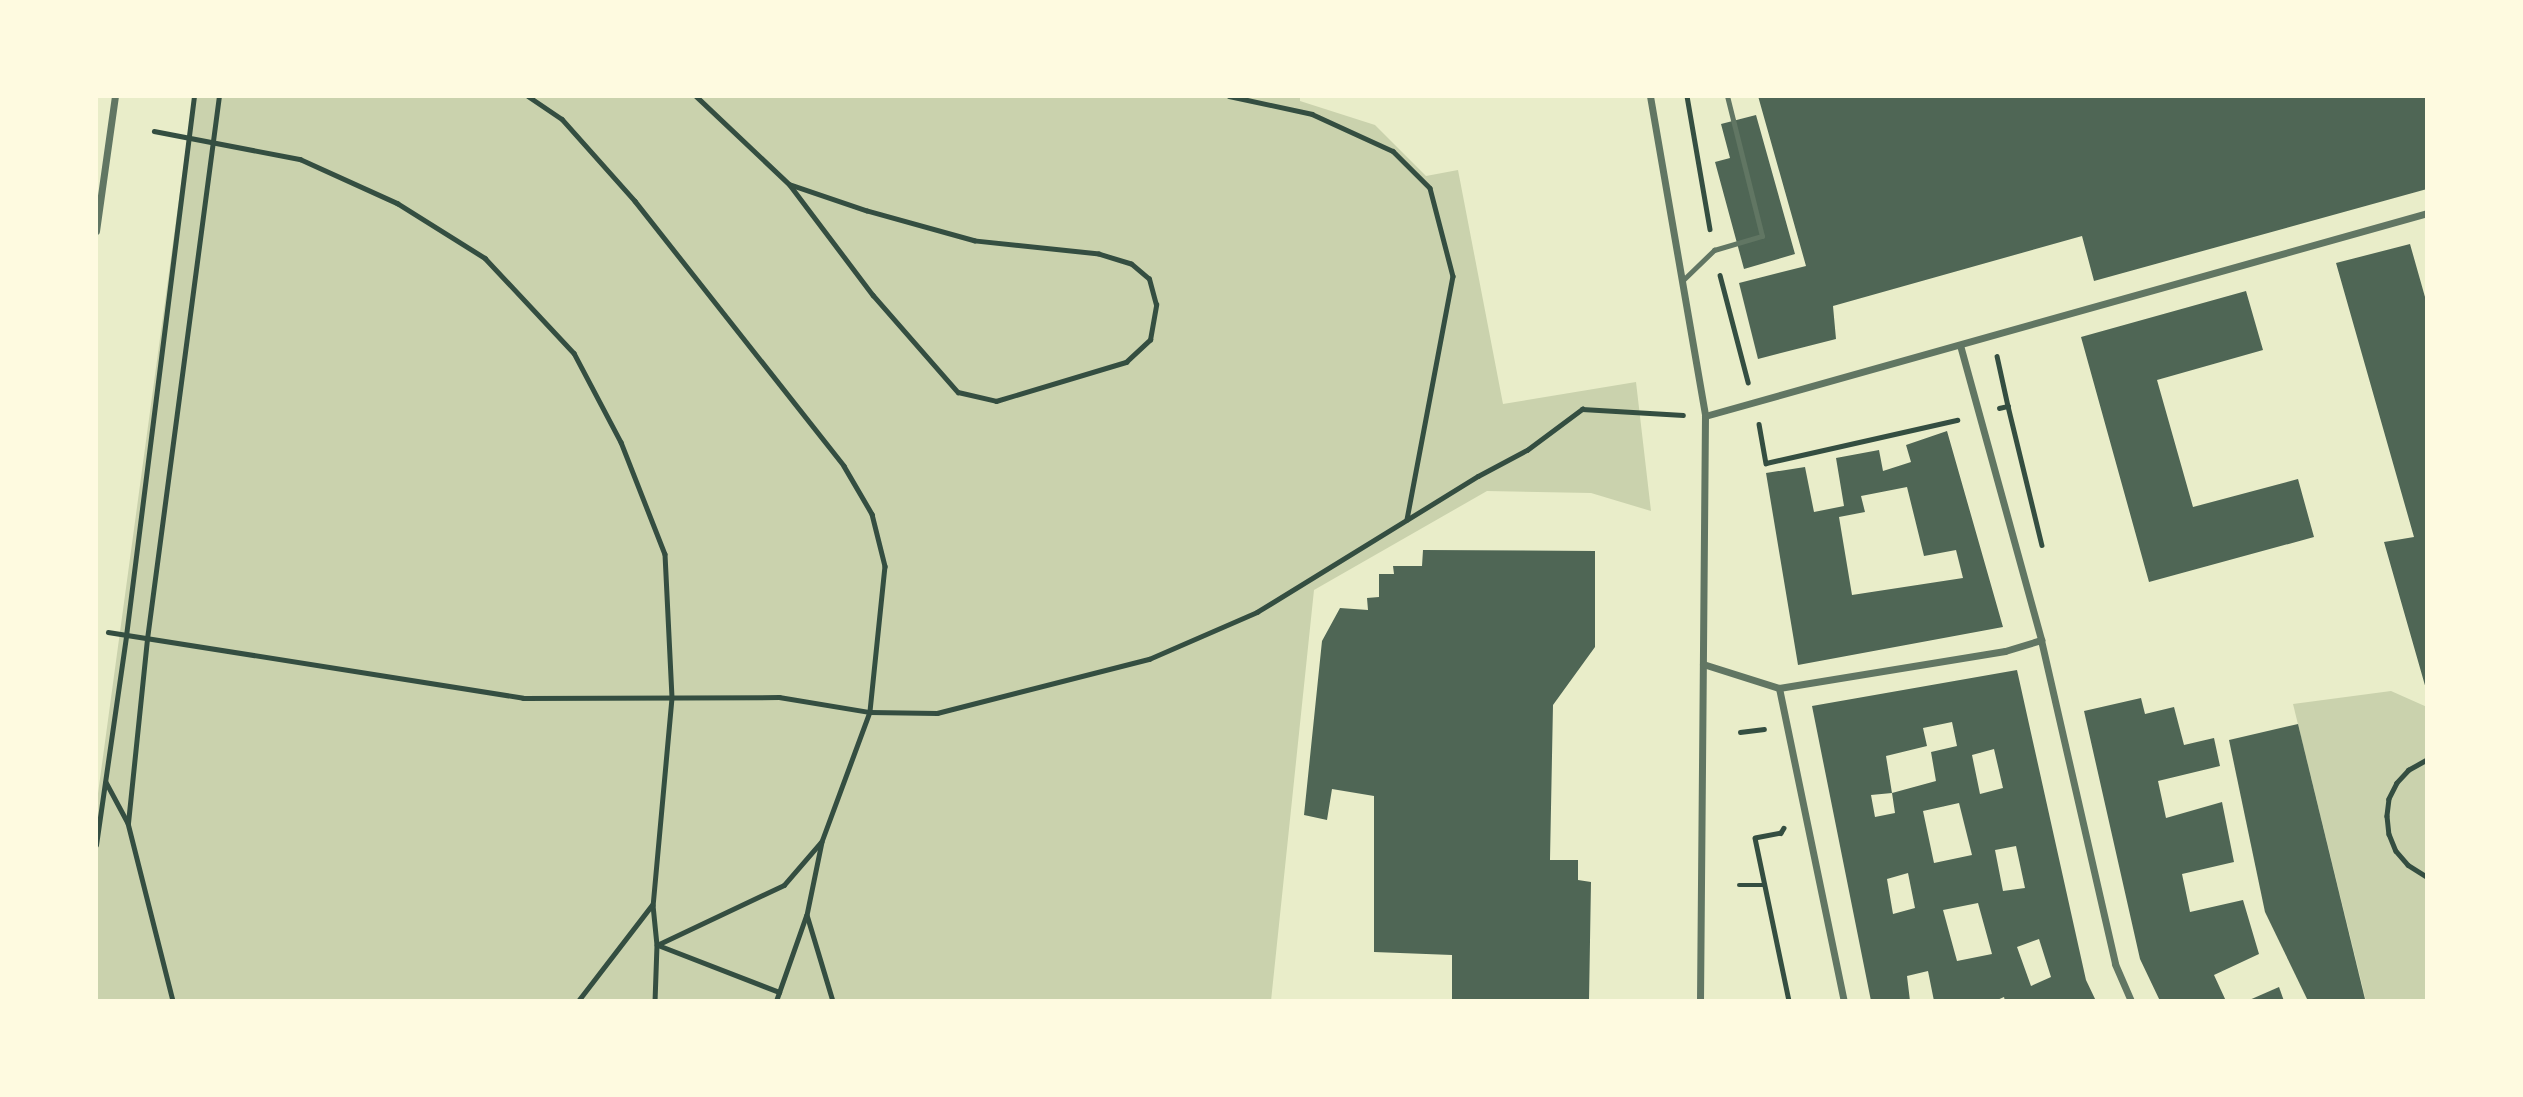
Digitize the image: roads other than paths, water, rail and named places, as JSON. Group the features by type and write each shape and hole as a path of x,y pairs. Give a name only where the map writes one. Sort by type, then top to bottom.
{"street":[{"path":"96,231 115,96"},
{"path":"1650,96 1705,416 1700,1001"},
{"path":"1705,416 2427,213"},
{"path":"1960,345 2041,640 2115,964 2131,1001"},
{"path":"1703,664 1779,688 2005,651 2041,640"},
{"path":"1779,688 1844,1001"}],"lane":[{"path":"1682,281 1714,250 1762,236 1727,96"}]}
